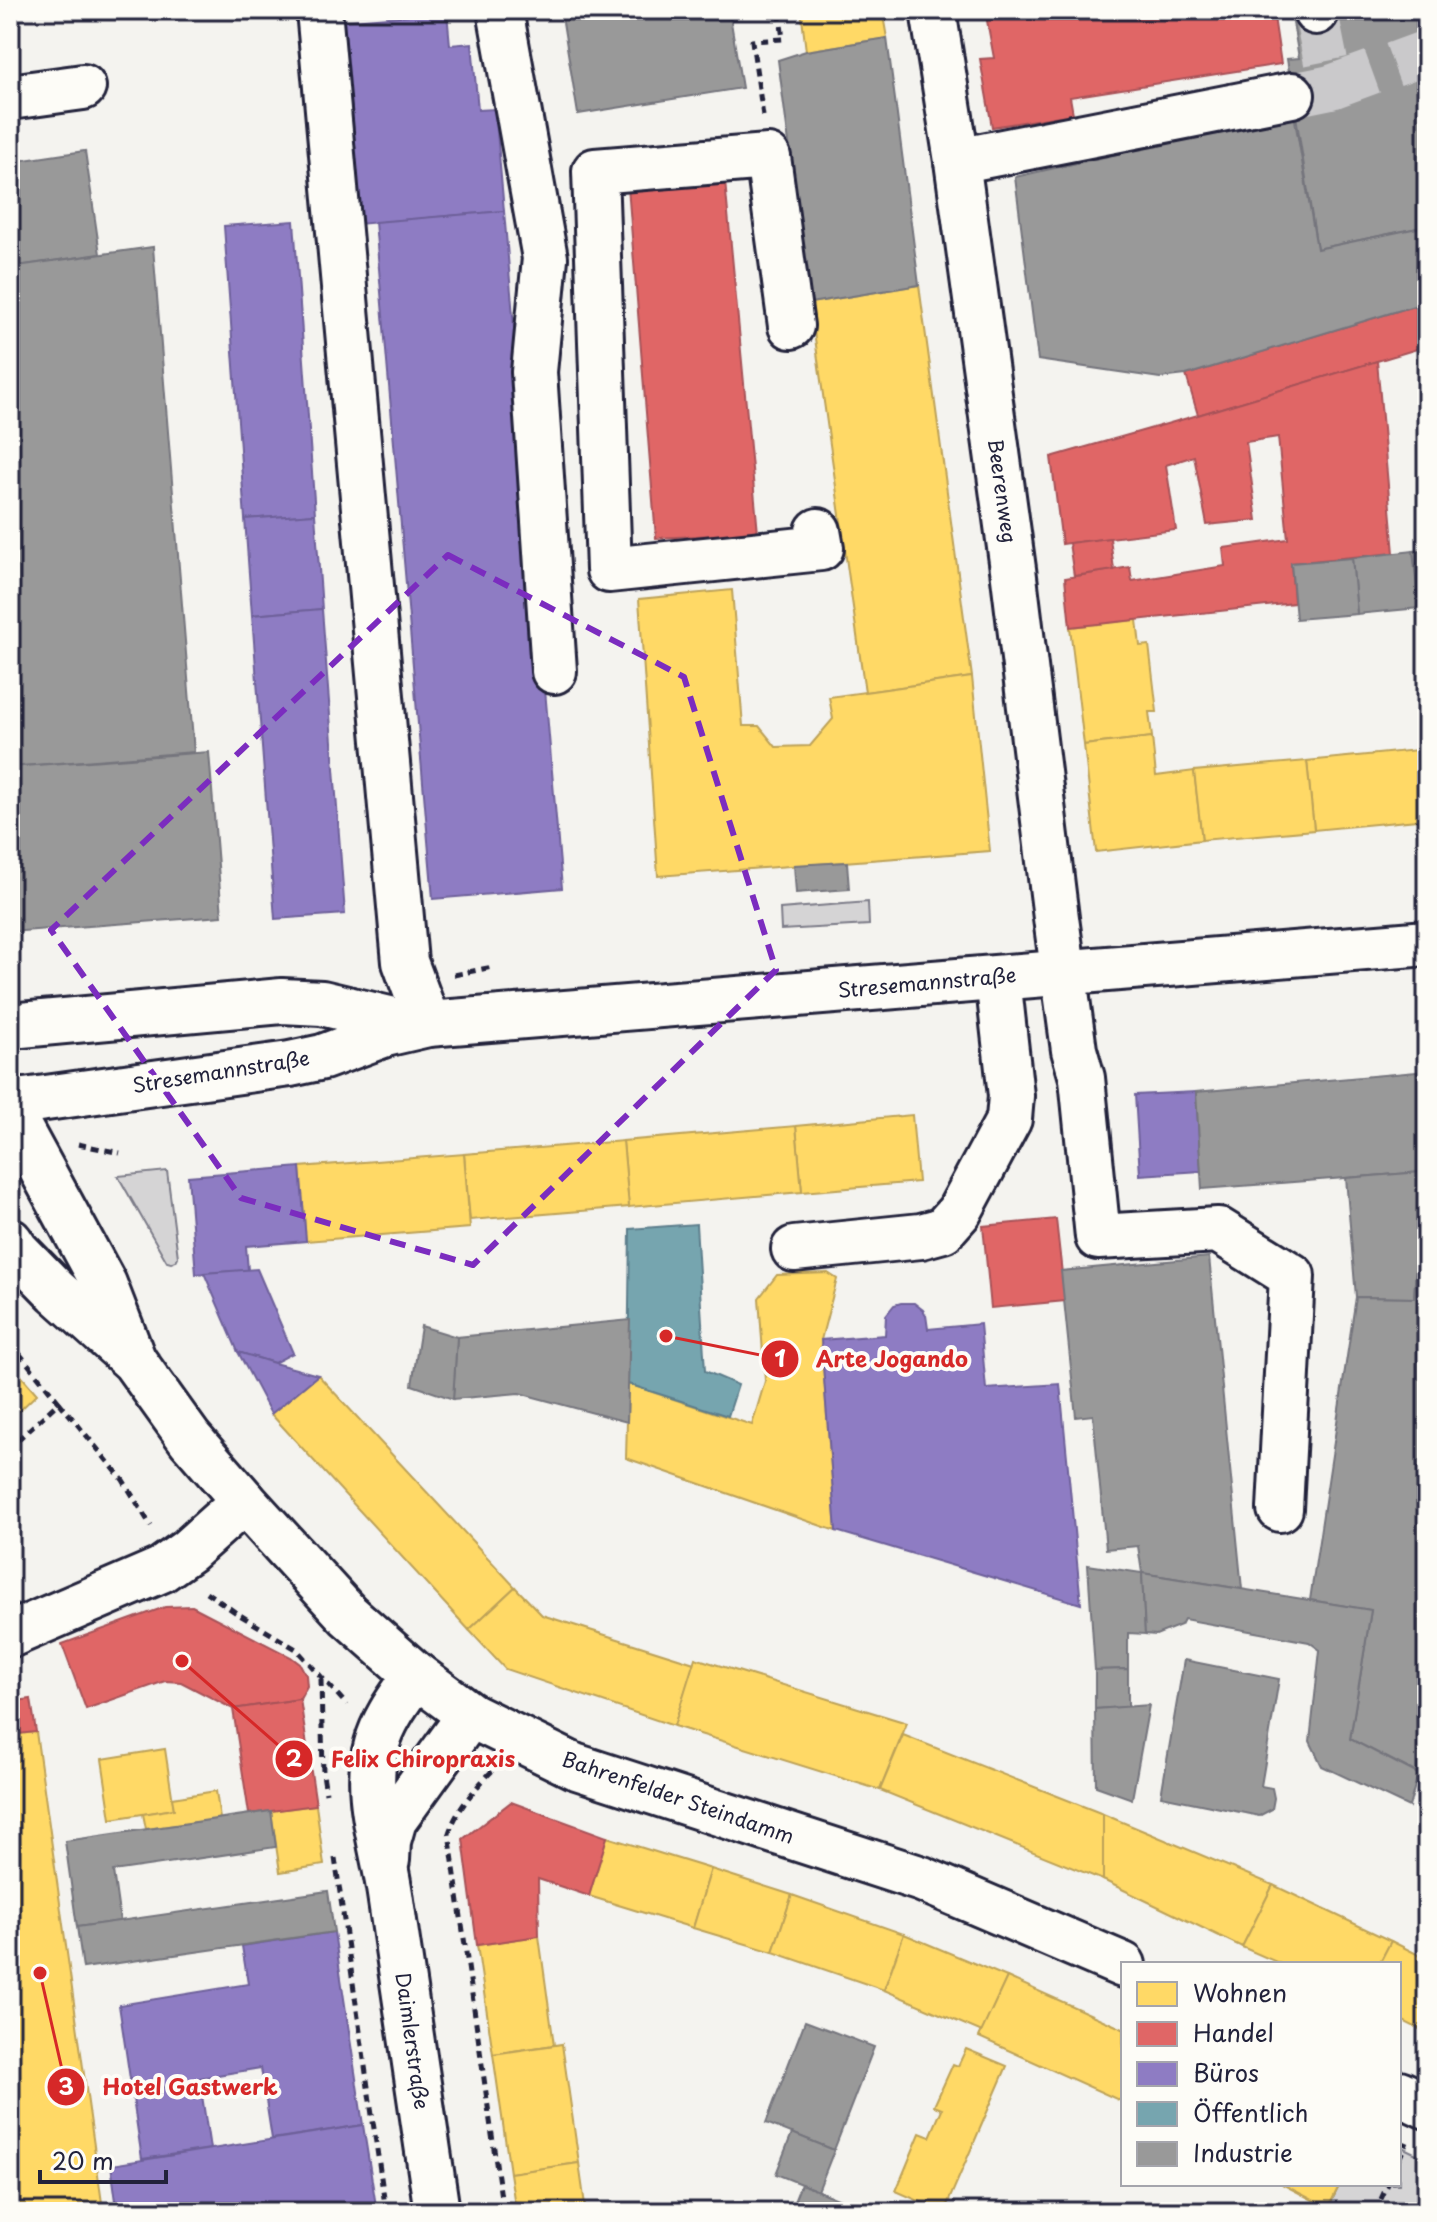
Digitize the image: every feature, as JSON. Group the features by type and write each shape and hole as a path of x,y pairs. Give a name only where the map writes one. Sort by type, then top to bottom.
{"street":[{"path":"319,10 405,962 428,1024"},
{"path":"500,10 545,258 534,372 554,671"},
{"name":"Beerenweg","path":"933,10 1013,569 1074,1050 1082,1078 1098,1237 1218,1230 1292,1276 1280,1509"},
{"path":"10,97 83,87"},
{"path":"957,161 1292,95"},
{"path":"791,326 768,157 595,171 609,570 821,548 818,531"},
{"name":"Stresemannstraße","path":"10,1103 290,1064 323,1057 385,1034 428,1024 1427,943"},
{"path":"794,1249 921,1236 943,1230 959,1212 1009,1119 1011,1096 998,978"},
{"name":"Stresemannstraße","path":"10,1026 282,1001 322,1003 389,1019 428,1024"},
{"name":"Bahrenfelder Steindamm","path":"10,1111 104,1284 134,1361"},
{"name":"Bahrenfelder Steindamm","path":"12,1246 57,1292 134,1361 190,1439 348,1615 416,1675 470,1715 574,1766 922,1879 1121,1964"},
{"path":"10,1635 161,1570 188,1551 244,1501"},
{"name":"Daimlerstraße","path":"416,1675 389,1715 376,1744 373,1778 375,1814 437,2212"},
{"name":"Daimlerstraße","path":"386,1871 388,1841 394,1820 470,1715"},
{"path":"1401,2094 1427,2106"}],"path":[{"path":"768,157 752,41 783,39 779,10"},
{"path":"10,1342 123,1480 156,1534"},
{"path":"10,1447 59,1402"},
{"path":"198,1583 212,1597 296,1649 348,1706"},
{"path":"321,1678 323,1774 328,1805"},
{"path":"503,2212 449,1833 452,1822 481,1783 523,1740"},
{"path":"335,1852 386,2212"},
{"path":"1375,2212 1387,2186"}],"highlighted area":[{"path":"448,555 684,677 776,970 473,1265 241,1198 51,930"}],"shaded area":[{"path":"868,902 869,925 781,930 780,909"},
{"path":"167,1171 178,1257 171,1263 167,1262 118,1176"},
{"path":"1401,2148 1427,2159 1427,2212 1330,2212 1328,2208 1339,2186 1401,2186"}],"building: Wohnen":[{"path":"801,10 882,10 887,38 806,51"},
{"path":"919,285 972,677 865,692 810,303"},
{"path":"732,590 743,726 759,726 776,747 810,746 833,719 829,697 972,677 990,851 658,876 639,599"},
{"path":"1137,620 1140,646 1149,645 1157,712 1149,712 1152,737 1084,745 1070,627"},
{"path":"1152,737 1156,776 1194,771 1202,840 1096,852 1084,745"},
{"path":"1427,749 1427,819 1314,830 1307,761"},
{"path":"1307,761 1314,830 1202,840 1194,771"},
{"path":"912,1115 918,1182 802,1192 796,1126"},
{"path":"796,1126 802,1192 629,1207 623,1141"},
{"path":"623,1141 629,1207 470,1220 464,1154"},
{"path":"464,1154 470,1228 306,1241 300,1167"},
{"path":"828,1273 837,1279 821,1340 836,1531 626,1458 628,1384 752,1425 765,1381 759,1298 777,1275"},
{"path":"10,1363 37,1394 10,1420"},
{"path":"318,1375 515,1587 469,1630 271,1414"},
{"path":"515,1587 542,1615 694,1663 674,1726 505,1669 469,1630"},
{"path":"695,1658 907,1723 880,1790 674,1726"},
{"path":"36,1732 103,2212 10,2212 10,1735"},
{"path":"903,1735 1103,1814 1103,1880 880,1790"},
{"path":"165,1749 174,1809 111,1819 102,1759"},
{"path":"216,1791 220,1819 146,1829 143,1814 174,1809 172,1798"},
{"path":"316,1805 324,1865 280,1872 271,1811"},
{"path":"1103,1814 1273,1885 1242,1947 1103,1880"},
{"path":"607,1837 711,1869 693,1928 589,1896"},
{"path":"711,1869 792,1895 773,1952 693,1928"},
{"path":"1273,1885 1391,1941 1380,1962 1276,1962 1242,1947"},
{"path":"792,1895 904,1934 884,1990 773,1952"},
{"path":"904,1934 1007,1977 982,2032 884,1990"},
{"path":"539,1936 554,2045 493,2054 477,1945"},
{"path":"1391,1941 1427,1959 1427,2033 1401,2020 1401,1962 1380,1962"},
{"path":"1007,1977 1121,2028 1121,2101 979,2037"},
{"path":"562,2044 579,2163 510,2173 493,2054"},
{"path":"966,2049 1007,2066 944,2212 896,2191 920,2133 930,2137 942,2109 934,2106 953,2064 958,2066"},
{"path":"579,2163 586,2212 516,2212 510,2173"},
{"path":"1286,2186 1339,2186 1328,2208"}],"building: Handel":[{"path":"985,10 1273,10 1281,64 1070,97 1073,114 992,127 980,59 994,58"},
{"path":"725,181 758,533 656,538 628,187"},
{"path":"1427,302 1427,346 1198,415 1186,375"},
{"path":"1377,361 1394,553 1291,563 1294,603 1070,627 1065,578 1130,567 1132,581 1225,566 1223,548 1288,539 1278,437 1246,442 1257,520 1207,525 1194,456 1166,465 1176,530 1062,544 1051,457"},
{"path":"1110,538 1114,570 1074,576 1069,543"},
{"path":"1056,1219 1065,1301 991,1308 983,1226"},
{"path":"192,1606 300,1664 307,1686 300,1699 233,1709 181,1682 165,1681 86,1709 62,1644 165,1607"},
{"path":"31,1699 36,1732 10,1735 10,1702"},
{"path":"300,1699 316,1805 249,1814 233,1709"},
{"path":"511,1802 607,1837 589,1896 538,1879 539,1936 477,1945 463,1839"}],"building: Büros":[{"path":"447,12 450,45 472,43 478,110 495,109 504,211 347,225 341,21"},
{"path":"504,211 562,888 433,899 375,222"},
{"path":"294,221 315,514 245,519 224,226"},
{"path":"315,514 322,609 252,615 245,519"},
{"path":"322,609 345,914 275,919 252,615"},
{"path":"1196,1092 1201,1171 1140,1175 1135,1095"},
{"path":"300,1167 306,1241 246,1246 248,1270 196,1274 188,1176"},
{"path":"257,1269 293,1353 274,1363 238,1352 204,1273"},
{"path":"914,1303 923,1310 928,1329 980,1324 986,1389 1060,1384 1081,1604 836,1531 821,1340 885,1335 886,1315 894,1305"},
{"path":"238,1352 274,1363 318,1375 271,1414"},
{"path":"334,1932 363,2125 272,2139 261,2068 199,2078 200,2082 132,2092 119,2005 248,1984 242,1946"},
{"path":"200,2082 210,2149 142,2159 132,2092"},
{"path":"363,2125 377,2212 103,2212 117,2208 111,2165"}],"building: Öffentlich":[{"path":"696,1224 705,1371 738,1385 728,1416 628,1384 630,1229"}],"building: Industrie":[{"path":"561,10 729,10 742,88 578,114"},
{"path":"1324,10 1427,10 1427,226 1317,249 1287,59 1299,58 1292,17"},
{"path":"887,38 919,285 810,303 778,60 806,51"},
{"path":"1294,114 1317,249 1427,226 1427,302 1186,375 1160,378 1038,360 1015,177"},
{"path":"85,151 100,254 10,267 10,162"},
{"path":"153,247 194,752 10,767 10,267"},
{"path":"1427,550 1427,593 1417,594 1413,551"},
{"path":"1413,551 1419,608 1357,614 1352,558"},
{"path":"1352,558 1357,614 1296,619 1291,563"},
{"path":"209,752 222,916 10,932 10,767"},
{"path":"847,862 849,889 796,893 794,865"},
{"path":"1427,1071 1422,1172 1202,1189 1196,1092"},
{"path":"1427,1076 1427,1133 1425,1133"},
{"path":"1422,1172 1414,1298 1356,1297 1346,1178"},
{"path":"1418,1236 1427,1238 1427,1778 1350,1739 1371,1610 1310,1600 1356,1297 1414,1298"},
{"path":"1209,1257 1242,1589 1142,1573 1138,1546 1106,1549 1093,1415 1076,1417 1061,1271"},
{"path":"630,1320 627,1422 519,1393 453,1399 457,1337"},
{"path":"421,1326 457,1337 453,1399 412,1385"},
{"path":"1088,1565 1142,1573 1145,1634 1128,1633 1128,1669 1095,1670"},
{"path":"1142,1573 1371,1610 1350,1739 1418,1774 1409,1807 1322,1766 1310,1741 1320,1650 1309,1642 1184,1619 1181,1625 1156,1635 1145,1634"},
{"path":"1184,1660 1279,1679 1261,1786 1272,1788 1274,1798 1272,1809 1259,1816 1161,1796"},
{"path":"1128,1669 1128,1707 1095,1709 1095,1670"},
{"path":"1149,1705 1132,1799 1096,1786 1095,1709"},
{"path":"271,1811 276,1847 113,1871 120,1921 77,1927 65,1841"},
{"path":"328,1891 334,1932 83,1968 77,1927"},
{"path":"805,2021 874,2047 834,2150 766,2123"},
{"path":"792,2133 834,2150 818,2191 776,2174"},
{"path":"801,2184 843,2201 839,2212 790,2212"}],"tunnel":[{"path":"1292,95 1331,87 1316,12"},
{"path":"1331,87 1427,52"}],"place":[{"name":"Arte Jogando","path":"666,1336"},
{"name":"Felix Chiropraxis","path":"182,1661"},
{"name":"Hotel Gastwerk","path":"40,1973"}]}
